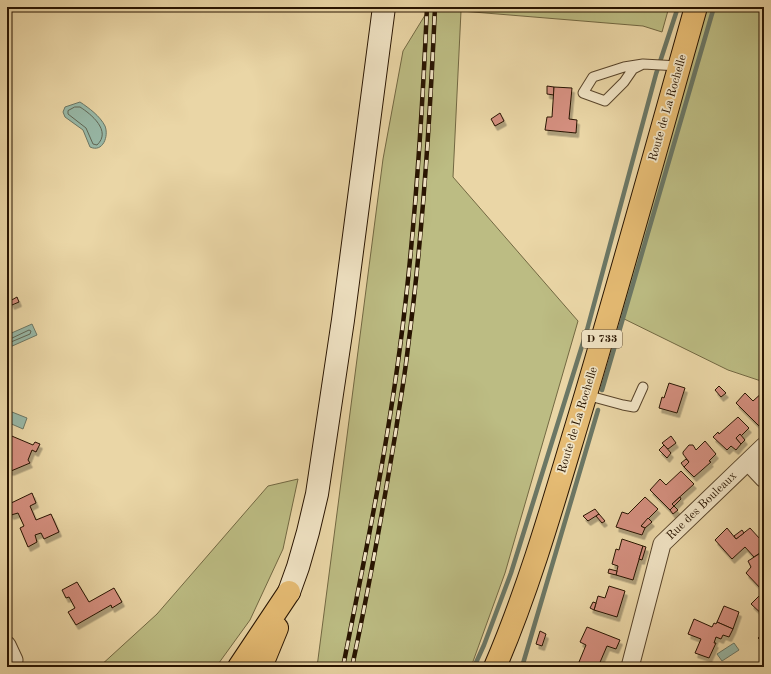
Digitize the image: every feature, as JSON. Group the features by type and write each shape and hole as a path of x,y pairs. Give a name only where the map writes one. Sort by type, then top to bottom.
{"main road":[{"path":"261,667 277,628 289,592 306,539 317,494 343,320 384,7"},
{"name":"Route de La Rochelle","path":"495,667 508,639 586,395 696,7"},
{"path":"239,667 289,592"}],"street":[{"name":"Rue des Bouleaux","path":"630,667 662,544 764,446"},
{"path":"748,462 764,479"},
{"path":"7,645 14,660 7,660"}],"lane":[{"path":"642,64 633,69 624,82 605,101 583,93 593,77 624,67 642,64 680,66"},
{"path":"586,395 634,407 643,387"}],"green space":[{"path":"430,7 669,7 662,32 643,26 461,11 453,177 578,321 505,573 471,667 317,667 383,159 403,51"},
{"path":"696,7 764,7 764,382 728,370 610,312"},
{"path":"298,479 283,549 250,620 216,667 99,667 157,614 268,486"}],"water":[{"path":"80,102 91,110 105,126 105,139 102,146 98,148 90,147 83,130 65,117 63,112 65,107"},
{"path":"32,324 37,335 7,347 7,335"},
{"path":"7,410 27,418 23,429 7,422"},
{"path":"734,643 739,650 722,661 717,654"}],"building":[{"path":"547,86 554,87 554,95 547,94"},
{"path":"554,87 572,88 569,119 577,120 576,133 545,130 547,117 552,117"},
{"path":"500,113 504,121 495,126 491,119"},
{"path":"17,297 19,302 12,305 10,301"},
{"path":"669,383 685,388 677,413 659,408 662,397 664,398"},
{"path":"719,386 726,393 721,397 715,390"},
{"path":"764,391 764,421 759,426 736,403 745,393 753,401"},
{"path":"738,417 749,428 741,436 740,434 736,438 741,444 736,450 731,446 727,450 713,437 718,432 719,434"},
{"path":"7,434 33,445 35,442 40,444 36,452 32,450 28,460 30,463 11,471 7,469"},
{"path":"740,434 745,440 741,444 736,438"},
{"path":"671,436 676,443 668,449 662,443"},
{"path":"705,441 716,454 709,461 711,462 694,477 684,467 689,462 683,452 689,445 693,445 696,450"},
{"path":"664,445 671,453 667,458 659,450"},
{"path":"686,459 689,462 684,467 681,463"},
{"path":"681,471 694,484 672,504 674,506 670,510 650,490 660,479 666,485"},
{"path":"32,493 36,503 30,506 36,520 51,514 59,532 44,539 41,533 35,535 37,542 28,547 20,528 24,526 18,513 11,515 7,505"},
{"path":"645,497 658,509 641,526 645,528 642,535 616,527 622,512 628,514"},
{"path":"680,497 681,499 674,506 672,504"},
{"path":"674,506 678,510 673,514 670,510"},
{"path":"595,509 599,514 588,521 583,516"},
{"path":"599,514 605,521 602,523 596,516"},
{"path":"648,518 652,522 645,528 641,526"},
{"path":"727,528 736,539 750,528 760,539 764,536 764,550 754,557 745,547 732,559 715,540"},
{"path":"742,530 744,533 736,539 734,536"},
{"path":"622,539 643,546 633,580 616,575 618,566 612,564 616,549 619,550"},
{"path":"643,546 646,547 642,560 639,559"},
{"path":"762,552 764,554 764,560 762,561 764,563 764,588 762,590 746,573 751,567 748,561"},
{"path":"609,569 617,571 616,575 608,573"},
{"path":"77,582 89,602 114,588 122,602 112,608 111,605 76,625 68,612 75,608 69,597 66,598 62,590"},
{"path":"609,586 625,591 617,617 594,610 598,596 605,598"},
{"path":"764,591 764,616 751,604"},
{"path":"593,602 596,603 594,610 590,608"},
{"path":"724,606 739,612 733,629 717,622"},
{"path":"694,619 712,627 714,623 716,624 717,622 733,629 729,637 723,635 721,639 716,637 714,643 716,643 709,658 695,653 701,639 688,634"},
{"path":"587,627 620,640 616,649 607,646 598,667 590,667 579,662 586,645 580,642"},
{"path":"540,631 546,634 542,646 536,644"},
{"path":"764,633 764,644 758,638"}],"waterway":[{"path":"474,667 484,645 511,573 587,330 656,74 678,7"},
{"path":"602,390 714,7"},
{"path":"522,667 598,410"}],"railway":[{"path":"343,667 367,548 400,347 410,263 417,178 427,7"},
{"path":"352,667 381,519 407,357 418,262 425,177 435,7"}]}
